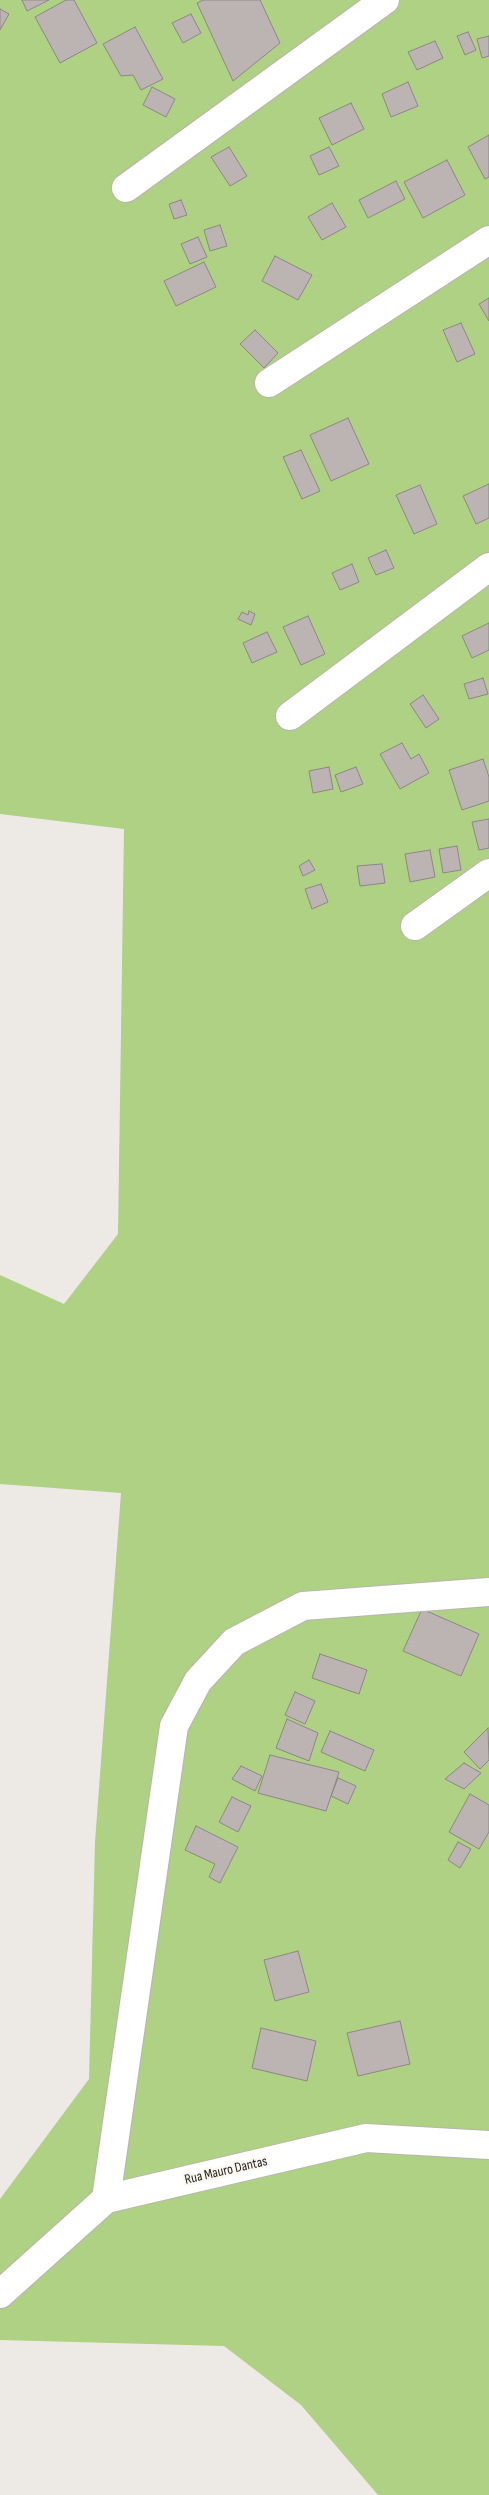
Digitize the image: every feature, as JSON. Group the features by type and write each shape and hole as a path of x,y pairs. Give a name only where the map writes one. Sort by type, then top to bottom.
{"street":[{"path":"126,188 385,0"},
{"path":"269,383 489,240"},
{"path":"290,716 489,567"},
{"path":"415,926 489,872"},
{"path":"106,2199 174,1726 198,1680 234,1642 303,1606 489,1592"},
{"name":"Rua Mauro Dantas","path":"0,2294 106,2199 366,2138 489,2145"}],"green space":[{"path":"0,0 489,0 489,2495 378,2495 301,2405 224,2346 0,2340 0,2199 89,2079 95,1842 121,1493 0,1484 0,1275 64,1304 118,1234 124,829 0,814"}],"building":[{"path":"22,0 49,0 27,11"},
{"path":"66,0 74,0 97,43 60,63 35,17"},
{"path":"203,0 260,0 280,43 233,81 197,3"},
{"path":"0,9 9,14 0,30"},
{"path":"191,14 201,33 183,43 172,23"},
{"path":"135,27 163,79 141,90 133,75 121,76 103,44"},
{"path":"468,32 476,50 465,55 457,36"},
{"path":"489,36 489,56 482,58 477,39"},
{"path":"435,41 443,58 417,70 408,52"},
{"path":"408,82 418,106 391,117 382,94"},
{"path":"152,87 175,99 166,117 143,105"},
{"path":"351,103 364,129 332,145 319,118"},
{"path":"489,135 489,177 485,179 468,147"},
{"path":"229,147 247,176 230,186 211,157"},
{"path":"329,147 339,166 319,175 310,156"},
{"path":"447,160 465,195 423,218 404,182"},
{"path":"396,181 405,199 368,218 359,200"},
{"path":"181,200 187,215 174,219 169,204"},
{"path":"332,203 346,227 322,240 308,217"},
{"path":"220,225 227,246 210,251 204,230"},
{"path":"198,237 207,257 190,264 181,244"},
{"path":"275,256 312,275 298,300 262,281"},
{"path":"204,262 216,287 176,306 164,281"},
{"path":"489,298 489,321 479,304"},
{"path":"461,323 475,354 457,362 443,330"},
{"path":"255,330 278,353 264,368 240,344"},
{"path":"348,418 369,464 331,481 310,435"},
{"path":"301,450 320,491 302,499 283,457"},
{"path":"489,484 489,518 476,524 463,496"},
{"path":"420,485 437,524 414,534 396,495"},
{"path":"386,550 394,568 376,575 368,558"},
{"path":"352,564 359,582 340,590 332,573"},
{"path":"249,611 255,614 251,625 238,619 242,612 248,615"},
{"path":"308,616 325,654 301,665 283,627"},
{"path":"489,623 489,650 472,658 462,636"},
{"path":"267,632 277,652 252,663 243,643"},
{"path":"483,678 488,694 469,699 464,684"},
{"path":"423,695 439,719 426,728 410,704"},
{"path":"402,743 411,759 419,754 429,773 400,789 380,754"},
{"path":"483,759 489,777 489,801 462,810 449,770"},
{"path":"329,767 333,789 313,793 309,771"},
{"path":"356,767 363,784 341,792 335,775"},
{"path":"489,819 489,848 479,850 472,822"},
{"path":"457,846 461,870 443,873 439,849"},
{"path":"430,850 435,877 410,882 405,854"},
{"path":"309,860 315,870 303,876 299,866"},
{"path":"382,864 385,883 360,886 357,866"},
{"path":"321,884 328,902 312,909 305,889"},
{"path":"422,1609 479,1634 461,1676 403,1651"},
{"path":"320,1654 367,1670 359,1694 312,1678"},
{"path":"295,1692 315,1701 305,1724 285,1715"},
{"path":"287,1719 318,1733 309,1761 276,1748"},
{"path":"488,1728 489,1760 480,1769 464,1752"},
{"path":"330,1731 374,1750 365,1771 321,1752"},
{"path":"270,1755 339,1772 326,1811 258,1793"},
{"path":"464,1763 481,1773 464,1789 445,1779"},
{"path":"241,1766 262,1776 255,1791 232,1779"},
{"path":"338,1778 356,1786 348,1804 331,1796"},
{"path":"470,1794 489,1805 489,1832 479,1849 449,1832"},
{"path":"232,1797 251,1806 238,1832 219,1822"},
{"path":"196,1826 238,1847 220,1883 209,1877 215,1864 185,1850"},
{"path":"458,1842 471,1849 460,1868 448,1860"},
{"path":"298,1951 309,1992 275,2001 264,1960"},
{"path":"400,2021 410,2064 358,2076 347,2033"},
{"path":"261,2028 316,2041 307,2081 252,2068"}]}
